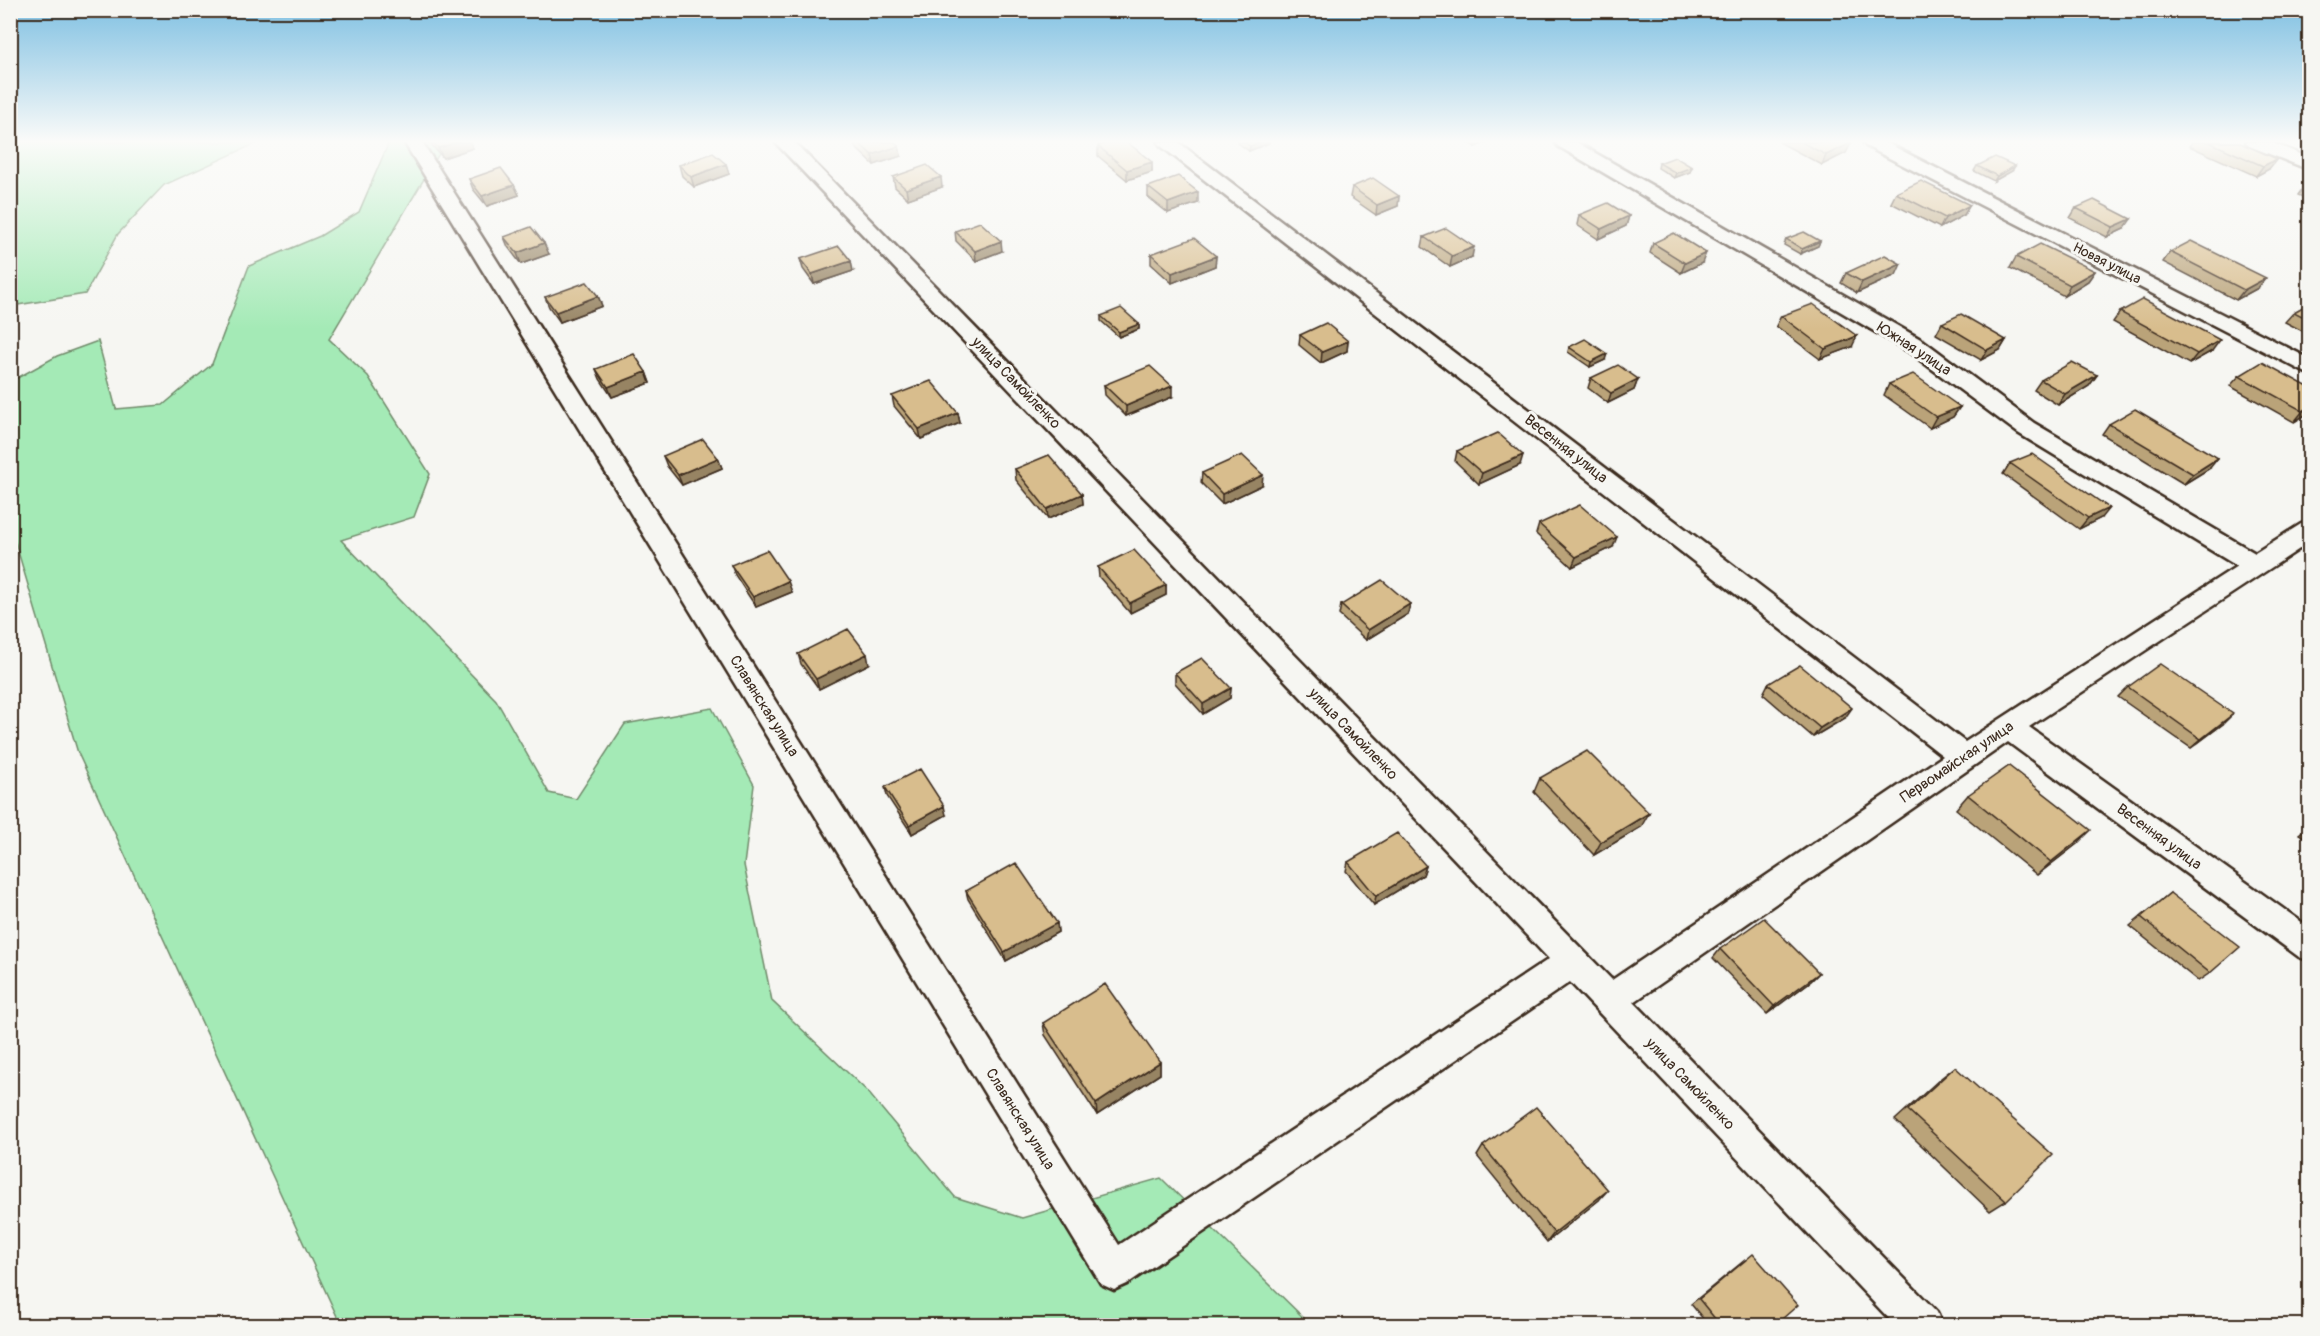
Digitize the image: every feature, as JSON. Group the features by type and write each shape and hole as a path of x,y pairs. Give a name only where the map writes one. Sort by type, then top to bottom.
{"street":[{"name":"Славянская улица","path":"452,204 1114,1271 1572,962"},
{"name":"улица Самойленко","path":"844,204 1923,1326"},
{"name":"Весенняя улица","path":"1248,204 1964,757"},
{"name":"Южная улица","path":"1672,204 1916,346 2026,428 2257,566"},
{"name":"Новая улица","path":"1993,204 2310,368"},
{"name":"Первомайская улица","path":"1610,1000 2008,727 2310,530"},
{"name":"Весенняя улица","path":"2008,727 2310,947"}],"green space":[{"path":"11,204 146,204 118,234 85,294 11,306"},
{"path":"362,204 409,204 329,339 368,376 430,474 414,517 341,540 496,700 549,793 576,799 625,724 712,708 754,785 744,865 772,1001 867,1091 955,1197 1022,1218 1161,1178 1311,1325 341,1325 78,753 11,528 10,382 57,356 98,341 116,409 163,405 212,364 249,266 320,236 359,212"}],"building":[{"path":"1610,204 1629,216 1601,229 1579,215"},
{"path":"1918,204 1970,205 1945,218"},
{"path":"2084,204 2102,204 2131,219 2113,227 2076,208"},
{"path":"980,222 1001,241 975,251 955,231"},
{"path":"531,227 544,243 517,253 504,237"},
{"path":"1446,228 1474,247 1452,256 1424,237"},
{"path":"1804,232 1820,241 1802,249 1786,239"},
{"path":"1674,233 1706,253 1685,263 1653,243"},
{"path":"1194,238 1216,256 1172,273 1151,254"},
{"path":"2191,241 2266,278 2244,290 2170,252"},
{"path":"2040,244 2095,271 2070,285 2016,257"},
{"path":"839,246 851,261 812,274 800,259"},
{"path":"1885,255 1901,264 1862,282 1846,273"},
{"path":"587,282 598,296 556,312 545,297"},
{"path":"2143,299 2220,340 2197,354 2120,312"},
{"path":"2310,303 2310,320 2294,312"},
{"path":"1813,304 1857,336 1825,349 1781,316"},
{"path":"1121,308 1139,324 1119,332 1101,316"},
{"path":"1961,314 2006,340 1987,350 1942,323"},
{"path":"1326,323 1348,341 1322,352 1300,335"},
{"path":"1585,339 1607,354 1591,362 1569,347"},
{"path":"634,354 646,372 608,387 596,369"},
{"path":"2072,362 2097,375 2065,394 2041,380"},
{"path":"2262,362 2310,388 2310,407 2303,411 2239,376"},
{"path":"1618,365 1638,379 1611,393 1591,378"},
{"path":"1150,366 1172,386 1126,406 1104,385"},
{"path":"1913,374 1960,407 1936,417 1889,384"},
{"path":"931,381 958,413 919,429 892,396"},
{"path":"2135,409 2218,458 2193,474 2109,424"},
{"path":"1498,433 1523,455 1482,473 1457,451"},
{"path":"703,439 718,458 678,475 663,456"},
{"path":"2032,454 2109,508 2088,518 2010,463"},
{"path":"1049,455 1082,494 1047,509 1015,469"},
{"path":"1242,455 1263,475 1222,494 1202,473"},
{"path":"1580,505 1617,537 1576,557 1539,524"},
{"path":"767,550 788,581 753,597 731,565"},
{"path":"1134,550 1166,585 1130,603 1098,567"},
{"path":"1382,580 1410,604 1368,630 1341,605"},
{"path":"848,629 867,654 816,679 798,654"},
{"path":"1202,658 1231,688 1203,704 1175,673"},
{"path":"2160,664 2233,714 2201,739 2128,687"},
{"path":"1800,665 1852,708 1820,728 1768,684"},
{"path":"1587,751 1649,813 1601,842 1540,778"},
{"path":"2009,766 2091,830 2051,862 1968,795"},
{"path":"920,769 944,806 909,825 885,787"},
{"path":"1397,833 1426,866 1376,896 1348,862"},
{"path":"1016,863 1057,923 1004,952 966,891"},
{"path":"2170,893 2240,947 2210,973 2141,917"},
{"path":"1764,918 1819,973 1774,1006 1720,949"},
{"path":"1105,984 1160,1062 1096,1104 1043,1023"},
{"path":"1955,1067 2053,1155 2006,1201 1908,1110"},
{"path":"1536,1107 1608,1190 1554,1233 1483,1146"},
{"path":"1753,1254 1798,1305 1774,1326 1721,1326 1699,1299"}]}
